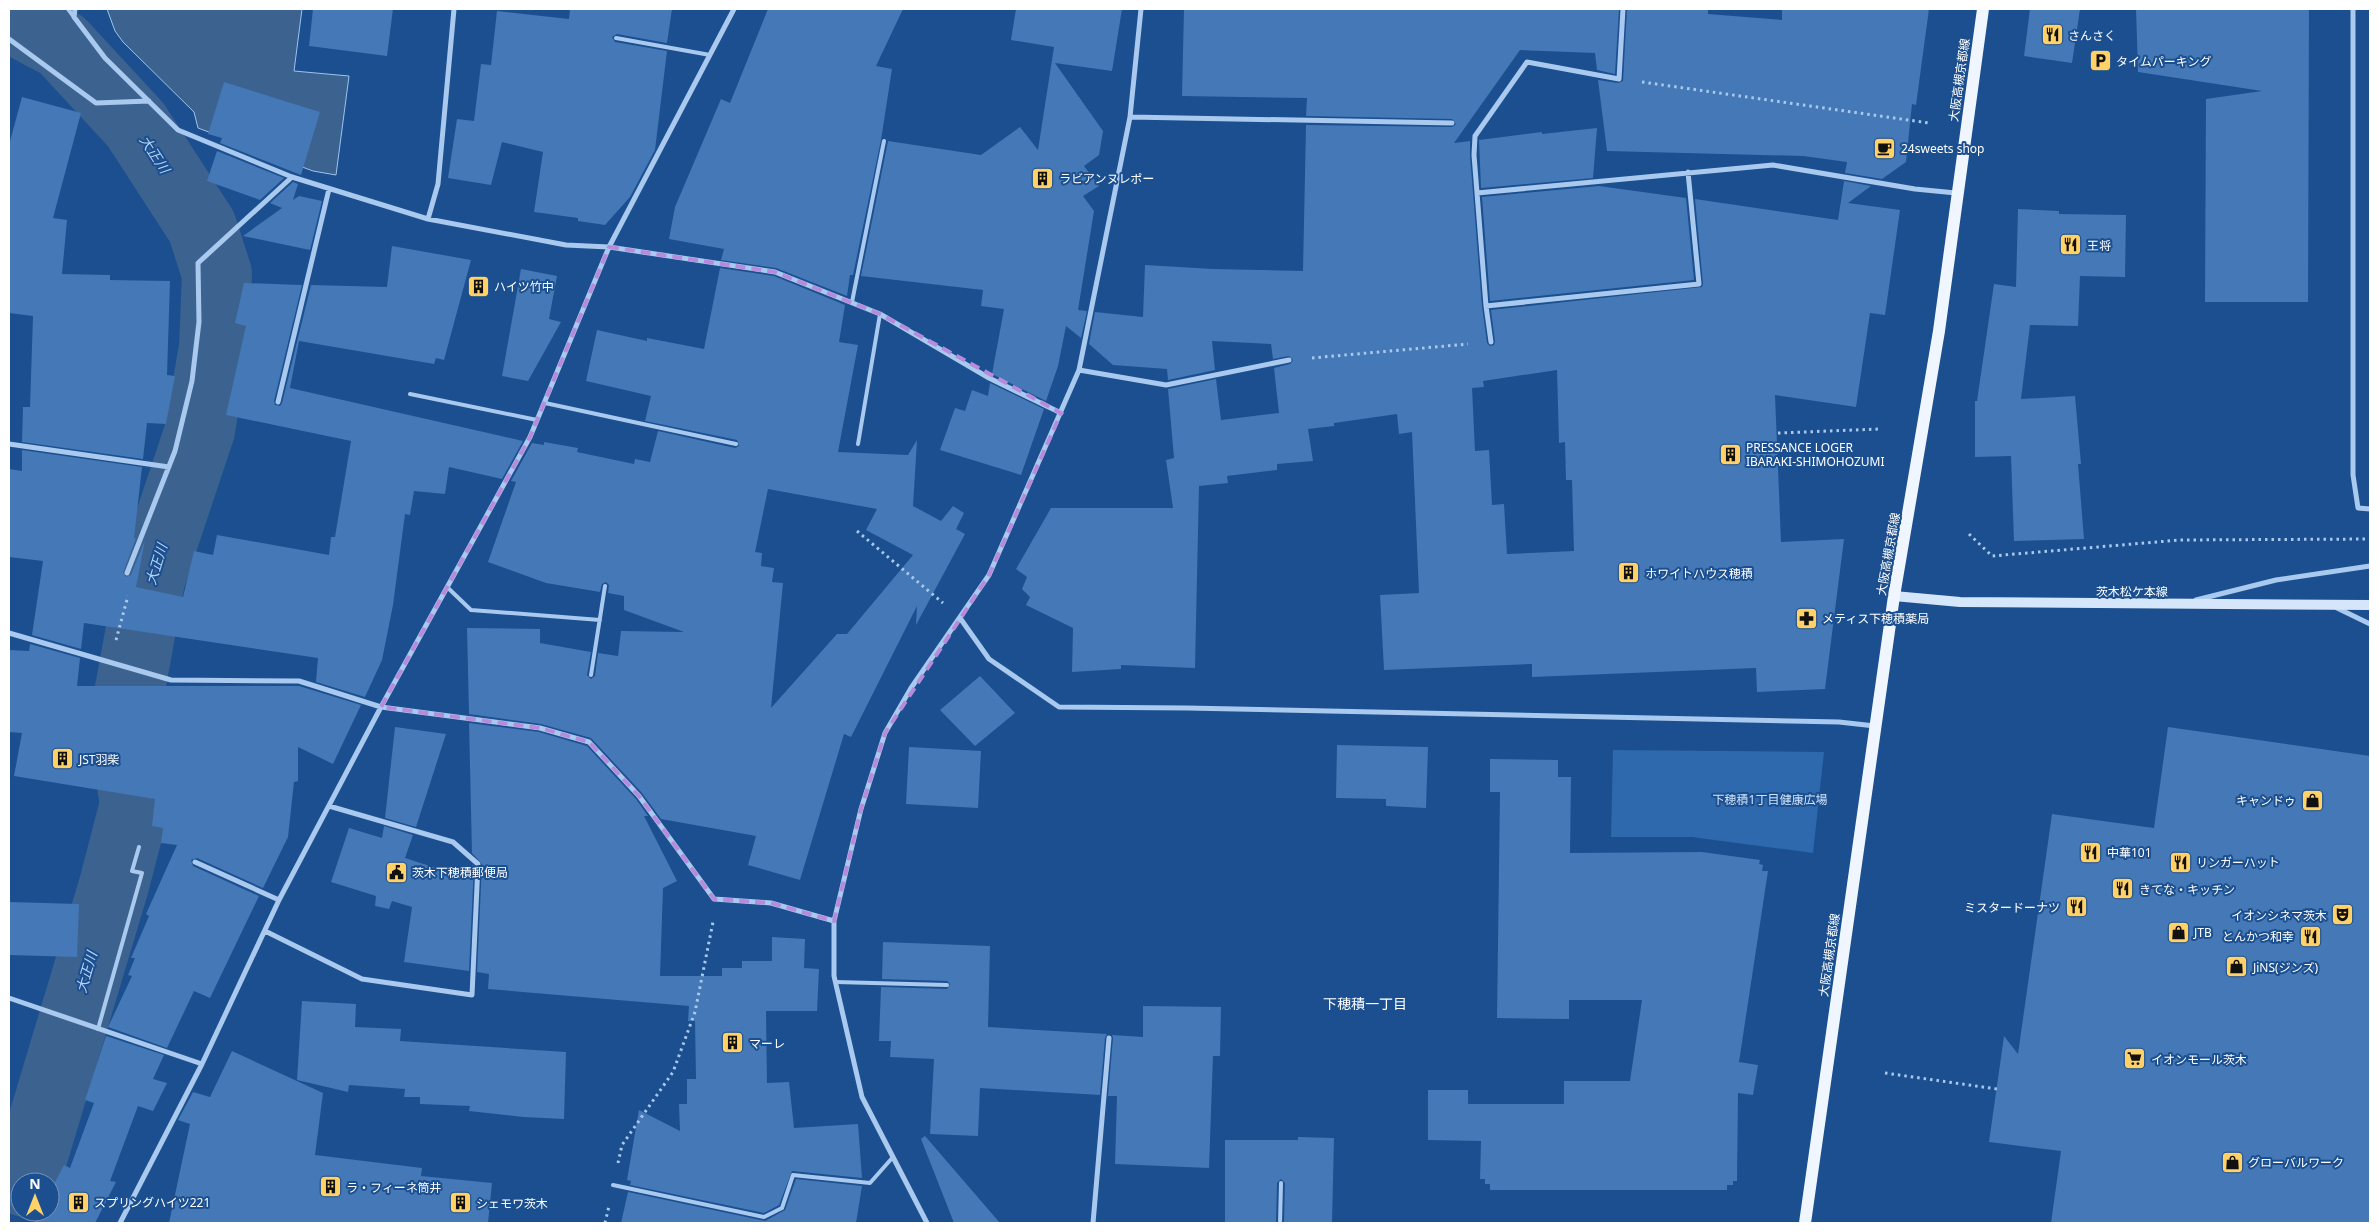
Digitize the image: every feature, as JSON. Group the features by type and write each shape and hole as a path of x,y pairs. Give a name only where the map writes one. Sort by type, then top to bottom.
{"main road":[{"name":"大阪高槻京都線","path":"1805,1223 1894,596 1939,331 1956,193 1983,9"}],"street":[{"path":"75,9 74,17 105,58 178,130 292,176 428,219 566,245 609,247 775,272 880,314 989,378 1060,414"},
{"path":"428,219 438,184 454,9"},
{"path":"120,1223 202,1064 279,900 380,707 530,437 609,247 734,9"},
{"path":"927,1223 862,1097 836,982 834,921 861,809 885,733 911,688 988,575 1079,370 1130,118 1141,9"},
{"path":"1490,342 1474,155 1475,136 1526,62 1619,79 1624,9"},
{"path":"2353,9 2353,475 2358,508 2370,510"},
{"path":"9,39 96,103 149,101"},
{"path":"1130,118 1452,123"},
{"path":"1477,193 1773,165 1915,189 1956,193"},
{"path":"1486,306 1699,284 1688,172"},
{"path":"127,573 175,451 192,381 199,322 198,263 292,176"},
{"path":"278,402 329,189"},
{"path":"1079,370 1166,385 1289,360"},
{"path":"9,444 169,467"},
{"path":"2183,604 2276,580 2370,566"},
{"name":"茨木松ケ本線","path":"1894,596 1960,602 2370,605"},
{"path":"2332,606 2370,624"},
{"path":"960,618 989,659 1060,707 1799,721 1839,722 1876,726"},
{"path":"9,633 171,680 299,681 380,707 540,728 589,742 639,796 714,899 771,903 834,921"},
{"path":"265,931 362,978 472,995 478,864 453,842 329,806"},
{"path":"195,862 279,900"},
{"path":"9,998 202,1064"},
{"path":"1093,1223 1109,1038"}],"lane":[{"path":"68,9 74,17"},
{"path":"616,38 710,54"},
{"path":"852,302 884,141"},
{"path":"858,444 880,314"},
{"path":"410,394 537,420"},
{"path":"545,403 736,444"},
{"path":"591,675 605,586"},
{"path":"447,587 471,610 600,620"},
{"path":"98,1029 142,873 132,871 138,847"},
{"path":"836,982 947,985"},
{"path":"613,1185 764,1217 782,1208 793,1175 870,1183 893,1157"},
{"path":"1280,1223 1281,1183"}],"path":[{"path":"1619,79 1928,123"},
{"path":"1289,360 1490,342"},
{"path":"1778,433 1880,429"},
{"path":"857,531 960,618"},
{"path":"1969,534 1992,556 2180,540 2370,539"},
{"path":"109,663 133,580 127,573"},
{"path":"606,1223 622,1145 673,1072 695,1012 712,930 714,899"},
{"path":"1884,1073 1997,1089"}],"highlighted area":[{"path":"609,247 775,272 880,314 1061,413 989,575 885,733 861,809 834,921 771,903 714,899 639,796 589,742 540,728 381,707 530,437"}],"green space":[{"name":"下穂積1丁目健康広場","path":"1613,750 1824,752 1813,853 1692,837 1611,837"}],"shaded area":[{"path":"107,9 302,9 294,71 349,76 336,175 313,171 198,128 194,112 123,42 115,31"}],"building":[{"path":"313,9 393,9 387,56 309,46"},
{"path":"570,9 672,9 667,43 617,34 612,37 615,42 667,51 655,150 630,197 605,225 578,221 578,218 534,212 543,152 502,142 491,185 448,178 457,119 474,121 481,64 491,65 497,11 569,19"},
{"path":"768,9 903,9 876,66 892,69 881,140 853,275 850,275 847,296 776,268 721,260 724,249 669,239 675,207 721,99 730,103"},
{"path":"1016,9 1122,9 1112,71 1055,63 1103,131 1099,155 1084,166 1099,186 1083,196 1094,211 1078,310 1087,311 1081,338 1066,326 1058,366 1046,401 992,374 1004,309 981,306 983,290 861,276 888,141 981,155 1020,127 1038,150 1054,47 1011,40"},
{"path":"1184,9 1619,9 1615,74 1597,70 1595,53 1520,50 1454,143 1470,141 1482,306 1487,343 1490,346 1494,345 1495,342 1491,310 1702,287 1695,199 1838,220 1844,181 1871,186 1848,203 1900,210 1885,315 1870,313 1856,407 1775,395 1781,542 1844,539 1825,689 1757,692 1756,668 1532,677 1532,664 1384,670 1380,595 1419,593 1412,432 1399,434 1397,414 1334,423 1334,426 1308,429 1313,461 1277,464 1277,470 1227,476 1228,483 1199,486 1195,668 1121,665 1121,669 1072,672 1073,628 1026,605 1030,597 1022,589 1027,577 1016,569 1051,508 1173,508 1166,460 1174,458 1168,389 1216,379 1221,420 1279,413 1274,368 1290,364 1293,360 1289,356 1273,359 1271,344 1212,341 1215,370 1168,380 1167,369 1113,365 1089,344 1095,312 1143,317 1145,265 1303,271 1306,125 1452,127 1456,124 1452,119 1306,116 1307,98 1182,96","holes":["1557,370 1559,443 1565,442 1566,480 1572,480 1574,551 1507,554 1504,504 1492,505 1489,450 1475,451 1472,388 1484,387 1483,381"]},
{"path":"1627,9 1708,10 1708,14 1782,20 1782,9 1929,9 1916,105 1912,104 1906,162 1882,179 1845,173 1847,162 1803,156 1607,151 1598,80 1618,83 1623,81"},
{"path":"2030,9 2080,9 2072,63 2024,56"},
{"path":"2136,9 2309,9 2308,302 2205,302 2206,99 2262,91 2138,72"},
{"path":"224,82 320,112 301,175 220,143 222,138 208,134"},
{"path":"22,97 81,113 53,218 67,220 62,274 110,275 110,280 170,281 167,375 175,376 166,424 147,423 143,459 22,442 23,407 30,407 33,316 9,313 9,145"},
{"path":"1597,128 1593,178 1481,188 1479,140 1542,132 1542,134"},
{"path":"217,151 284,178 260,200 207,181"},
{"path":"293,182 298,184 293,200 299,196 322,201 310,250 243,236 282,208 270,203"},
{"path":"1599,186 1686,198 1694,280 1490,301 1482,197"},
{"path":"2018,209 2059,211 2059,214 2126,215 2125,277 2080,276 2078,326 2030,325 2021,399 2075,396 2081,464 2078,464 2084,539 2014,541 2011,456 1975,457 1975,401 1977,401 1994,284 2016,287"},
{"path":"392,246 471,260 444,360 436,358 434,364 299,341 290,388 523,441 502,479 449,467 445,494 414,491 410,515 405,514 393,605 382,660 365,697 316,682 318,658 84,623 81,649 32,635 43,561 9,557 9,469 22,471 22,450 142,467 134,538 136,538 123,573 126,577 131,575 145,540 136,587 183,597 194,551 213,555 217,535 329,555 331,537 335,537 351,441 226,415 246,326 235,323 244,283 302,285 274,401 275,405 280,406 311,285 387,287"},
{"path":"720,268 774,276 845,305 839,342 858,345 838,452 908,455 917,440 913,506 941,521 953,506 964,513 956,529 965,534 916,625 917,606 851,737 844,734 800,880 748,865 756,836 661,819 642,793 591,738 541,724 469,714 467,628 540,629 540,643 591,652 587,675 591,679 595,676 598,653 618,656 621,631 684,632 624,610 624,596 608,593 609,585 606,582 602,584 600,592 546,583 488,562 516,482 511,481 532,443 544,445 544,442 578,448 577,452 634,464 635,459 650,462 658,431 735,448 739,446 737,440 645,421 651,396 586,381 597,330 647,341 647,338 704,349","holes":["768,489 877,509 866,530 913,555 847,634 837,634 771,708 783,583 772,582 774,568 761,566 762,553 755,552"]},
{"path":"521,269 557,276 549,319 561,322 528,381 502,376"},
{"path":"990,383 1044,409 1021,475 940,450 955,408 965,411 972,390 988,396"},
{"path":"30,644 80,658 77,686 299,686 361,705 333,764 298,747 298,781 294,782 288,837 263,888 197,858 191,860 193,866 259,896 210,998 194,991 167,1048 108,1027 132,976 128,975 135,958 131,958 149,916 146,914 177,845 161,843 163,828 152,826 155,799 14,776 22,733 9,732 9,650 29,651"},
{"path":"980,676 1015,713 975,746 940,710"},
{"path":"469,723 539,732 587,746 636,799 648,816 644,816 677,881 663,888 660,976 722,976 722,968 742,968 742,961 772,961 772,937 805,939 804,968 819,969 817,1011 766,1011 767,1083 789,1082 794,1128 858,1124 862,1178 792,1171 779,1205 764,1213 630,1185 631,1181 627,1180 639,1110 680,1131 679,1104 687,1104 687,1079 696,1079 695,1021 688,1021 689,1006 488,989 489,974 477,972 482,864 472,853"},
{"path":"395,727 446,734 416,827 385,818"},
{"path":"2168,727 2370,756 2370,1223 2051,1223 2061,1151 1989,1142 2004,1036 2018,1054 2052,814 2154,828"},
{"path":"1337,745 1428,747 1426,808 1386,806 1386,799 1336,798"},
{"path":"909,747 981,751 978,808 906,804"},
{"path":"1490,759 1558,760 1558,777 1571,777 1570,853 1702,852 1760,860 1759,864 1763,865 1762,871 1768,871 1739,1062 1758,1065 1753,1095 1738,1093 1737,1181 1733,1181 1733,1185 1727,1185 1727,1190 1490,1190 1490,1184 1485,1184 1485,1179 1480,1179 1481,1141 1428,1140 1428,1090 1468,1090 1468,1104 1564,1104 1564,1081 1630,1081 1642,1000 1569,1000 1569,1019 1497,1018 1500,792 1490,792"},
{"path":"384,826 413,835 405,858 473,880 472,865 474,866 469,971 404,962 412,907 392,901 389,909 375,906 376,896 331,882 349,828 382,838"},
{"path":"9,902 79,904 77,957 9,955"},
{"path":"883,942 990,946 988,1027 1107,1034 1105,1038 1100,1095 980,1088 978,1136 930,1134 934,1059 890,1057 891,1041 879,1041 881,987 947,989 950,984 947,981 882,979"},
{"path":"302,1001 356,1004 355,1027 401,1029 400,1041 566,1052 564,1119 469,1111 470,1106 420,1104 420,1097 404,1097 405,1089 349,1085 348,1092 297,1080"},
{"path":"1143,1006 1221,1007 1220,1056 1213,1056 1209,1168 1115,1164 1117,1096 1108,1096 1112,1035 1143,1037"},
{"path":"106,1036 164,1055 153,1079 167,1083 153,1111 138,1106 110,1181 116,1182 95,1223 34,1223 60,1222 60,1173 64,1165 70,1168 94,1103 85,1100"},
{"path":"232,1051 323,1093 315,1155 422,1168 421,1176 492,1183 488,1223 169,1223 190,1124 178,1120 193,1092 210,1097"},
{"path":"925,1136 1000,1223 954,1223 921,1139"},
{"path":"1298,1137 1334,1138 1332,1223 1284,1223 1285,1183 1281,1179 1277,1183 1276,1223 1225,1223 1225,1140 1298,1140"},
{"path":"796,1179 862,1186 856,1223 621,1223 628,1192 765,1221 785,1210"}],"waterway":[{"name":"大正川","path":"9,17 62,45 136,125 202,227 217,274 214,347 200,430 150,580 123,727 135,804 114,885 28,1172"}],"place":[{"name":"さんさく","path":"2052,35"},
{"name":"タイムパーキング","path":"2100,61"},
{"name":"24sweets shop","path":"1885,148"},
{"name":"ラビアンヌレポー","path":"1043,178"},
{"name":"王将","path":"2071,245"},
{"name":"ハイツ竹中","path":"478,286"},
{"name":"PRESSANCE LOGER IBARAKI-SHIMOHOZUMI","path":"1730,454"},
{"name":"ホワイトハウス穂積","path":"1629,573"},
{"name":"メティス下穂積薬局","path":"1806,618"},
{"name":"JST羽柴","path":"63,759"},
{"name":"キャンドゥ","path":"2312,800"},
{"name":"中華101","path":"2091,852"},
{"name":"リンガーハット","path":"2180,862"},
{"name":"茨木下穂積郵便局","path":"396,872"},
{"name":"きてな・キッチン","path":"2123,889"},
{"name":"ミスタードーナツ","path":"2076,907"},
{"name":"イオンシネマ茨木","path":"2343,915"},
{"name":"JTB","path":"2178,932"},
{"name":"とんかつ和幸","path":"2310,936"},
{"name":"JiNS(ジンズ)","path":"2237,967"},
{"name":"マーレ","path":"733,1043"},
{"name":"イオンモール茨木","path":"2135,1059"},
{"name":"グローバルワーク","path":"2232,1162"},
{"name":"ラ・フィーネ筒井","path":"330,1187"},
{"name":"スプリングハイツ221","path":"78,1202"},
{"name":"シェモワ茨木","path":"460,1203"}],"district":[{"name":"下穂積一丁目","path":"1365,1003"}]}
